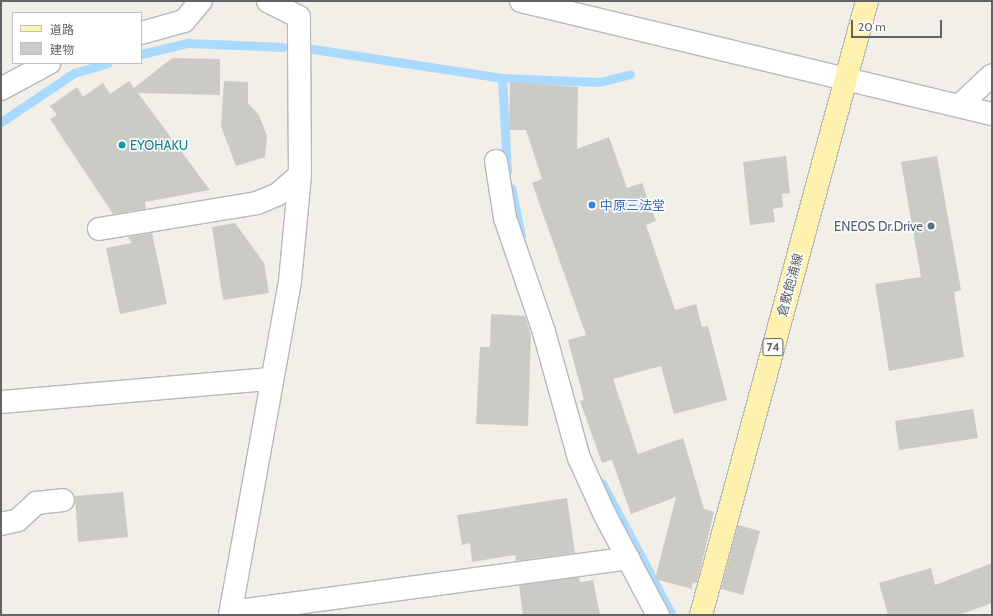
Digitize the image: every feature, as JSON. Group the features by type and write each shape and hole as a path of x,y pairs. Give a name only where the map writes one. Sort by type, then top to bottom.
{"main road":[{"name":"倉敷飽浦線","path":"701,615 867,1"}],"street":[{"path":"142,33 184,21 201,1"},
{"path":"268,1 299,17 300,176 290,281 271,379 230,614 628,558"},
{"path":"521,1 992,114"},
{"path":"1,89 47,64"},
{"path":"959,106 992,75"},
{"path":"496,161 504,218 544,332 579,458 658,615"},
{"path":"99,229 257,203 278,194 300,176"},
{"path":"1,402 271,379"},
{"path":"1,524 18,520 36,503 63,500"}],"building":[{"name":"EYOHAKU","path":"172,58 220,59 220,95 138,93 210,190 145,202 146,209 113,214 50,119 57,115 50,106 77,87 83,97 103,83 110,94 129,81 134,88"},
{"path":"224,81 248,82 248,103 259,115 267,136 265,157 236,166 221,126"},
{"path":"510,82 578,87 577,149 609,137 627,188 642,183 656,221 646,225 675,310 696,304 702,327 708,326 727,400 674,414 661,366 613,379 638,454 683,438 704,509 714,512 697,583 693,582 692,589 655,579 676,497 631,514 612,460 602,463 580,401 584,400 568,340 586,335 532,183 542,179 526,130 509,130"},
{"path":"786,156 790,193 782,194 783,207 773,209 775,222 750,225 743,162"},
{"path":"937,156 961,290 954,292 964,357 889,371 875,284 921,277 901,162"},
{"path":"235,223 264,263 269,293 223,300 212,227"},
{"path":"152,233 167,304 120,314 106,248 132,243 128,237"},
{"path":"491,314 525,316 531,334 528,426 476,424 480,347 490,347"},
{"path":"973,409 978,438 899,450 895,421"},
{"path":"123,492 128,537 78,542 75,496"},
{"path":"567,498 575,553 516,561 515,555 472,562 470,543 462,545 457,515"},
{"path":"738,525 760,531 743,595 721,589"},
{"path":"992,563 992,603 959,615 888,615 879,583 931,568 935,585"},
{"path":"579,577 580,582 593,580 600,615 523,615 519,585"}],"waterway":[{"path":"142,54 187,43 283,47"},
{"path":"313,49 502,78 507,171"},
{"path":"1,122 74,73 105,64"},
{"path":"502,78 599,82 630,74"},
{"path":"511,188 521,236"},
{"path":"602,483 672,615"}],"place":[{"name":"EYOHAKU","path":"122,145"},
{"name":"中原三法堂","path":"592,205"},
{"name":"ENEOS Dr.Drive","path":"931,226"}]}
